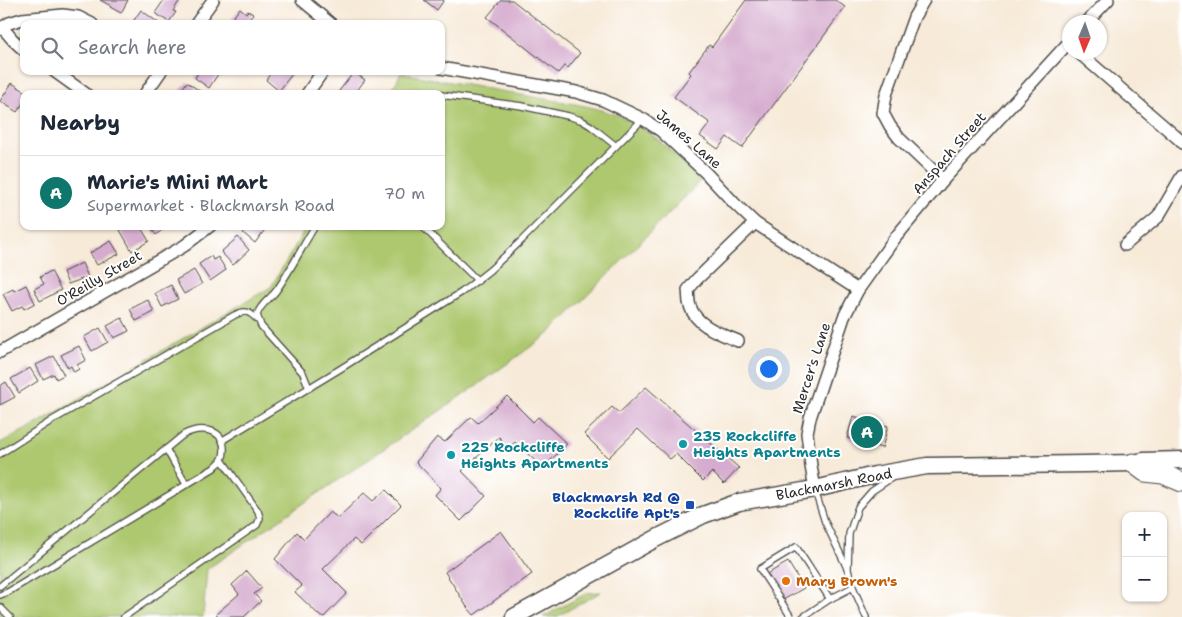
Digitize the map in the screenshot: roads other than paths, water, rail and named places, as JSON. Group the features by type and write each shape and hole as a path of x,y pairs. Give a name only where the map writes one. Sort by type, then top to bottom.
{"main road":[{"path":"1133,463 1146,472 1163,474 1182,482"}],"street":[{"path":"199,20 213,0"},
{"path":"302,0 326,20"},
{"path":"924,0 914,17 886,95 883,113 899,138 943,180"},
{"path":"1094,15 1108,0"},
{"path":"20,46 1,28 8,23 22,19 63,15 78,17 84,20"},
{"name":"Anspach Street","path":"858,290 896,238 943,180 1062,51"},
{"path":"1087,60 1182,143"},
{"name":"James Lane","path":"445,69 576,92 602,100 643,119 661,131 755,223 858,290"},
{"path":"60,75 80,90"},
{"path":"148,90 158,75"},
{"path":"310,90 320,75"},
{"path":"1125,245 1158,217 1182,176"},
{"path":"738,341 715,331 695,316 689,305 688,290 755,223"},
{"name":"O'Reilly Street","path":"0,352 184,246 205,230"},
{"name":"Mercer's Lane","path":"815,489 807,433 810,418 844,317 858,290"},
{"name":"Blackmarsh Road","path":"514,617 655,539 703,515 738,502 815,489 875,475 927,466 1133,463 1182,460"}],"lane":[{"path":"445,96 522,106 568,116 581,120 591,126 616,146"},
{"path":"223,440 309,388 478,280 643,119"},
{"path":"258,320 257,315 261,306 270,298 280,284 313,230"},
{"path":"426,230 478,280"},
{"path":"0,454 51,422 240,312 247,311 258,320 303,373 309,388"},
{"path":"0,586 182,435 200,429 209,430 218,434 223,440 222,460 205,474 0,595"},
{"path":"166,449 186,484"},
{"path":"124,617 258,525 260,518 258,512 222,460"},
{"path":"848,570 849,534 858,507 872,491 905,470"},
{"path":"815,489 825,522 848,570 866,617"},
{"path":"791,617 760,569 796,547 830,599"},
{"path":"803,617 830,599 853,587"},
{"path":"0,608 10,617"}],"place":[{"name":"Marie's Mini Mart","path":"867,432"},
{"name":"235 Rockcliffe Heights Apartments","path":"683,444"},
{"name":"225 Rockcliffe Heights Apartments","path":"451,455"},
{"name":"Blackmarsh Rd @ Rockclife Apt's","path":"690,505"},
{"name":"Mary Brown's","path":"786,581"}]}
